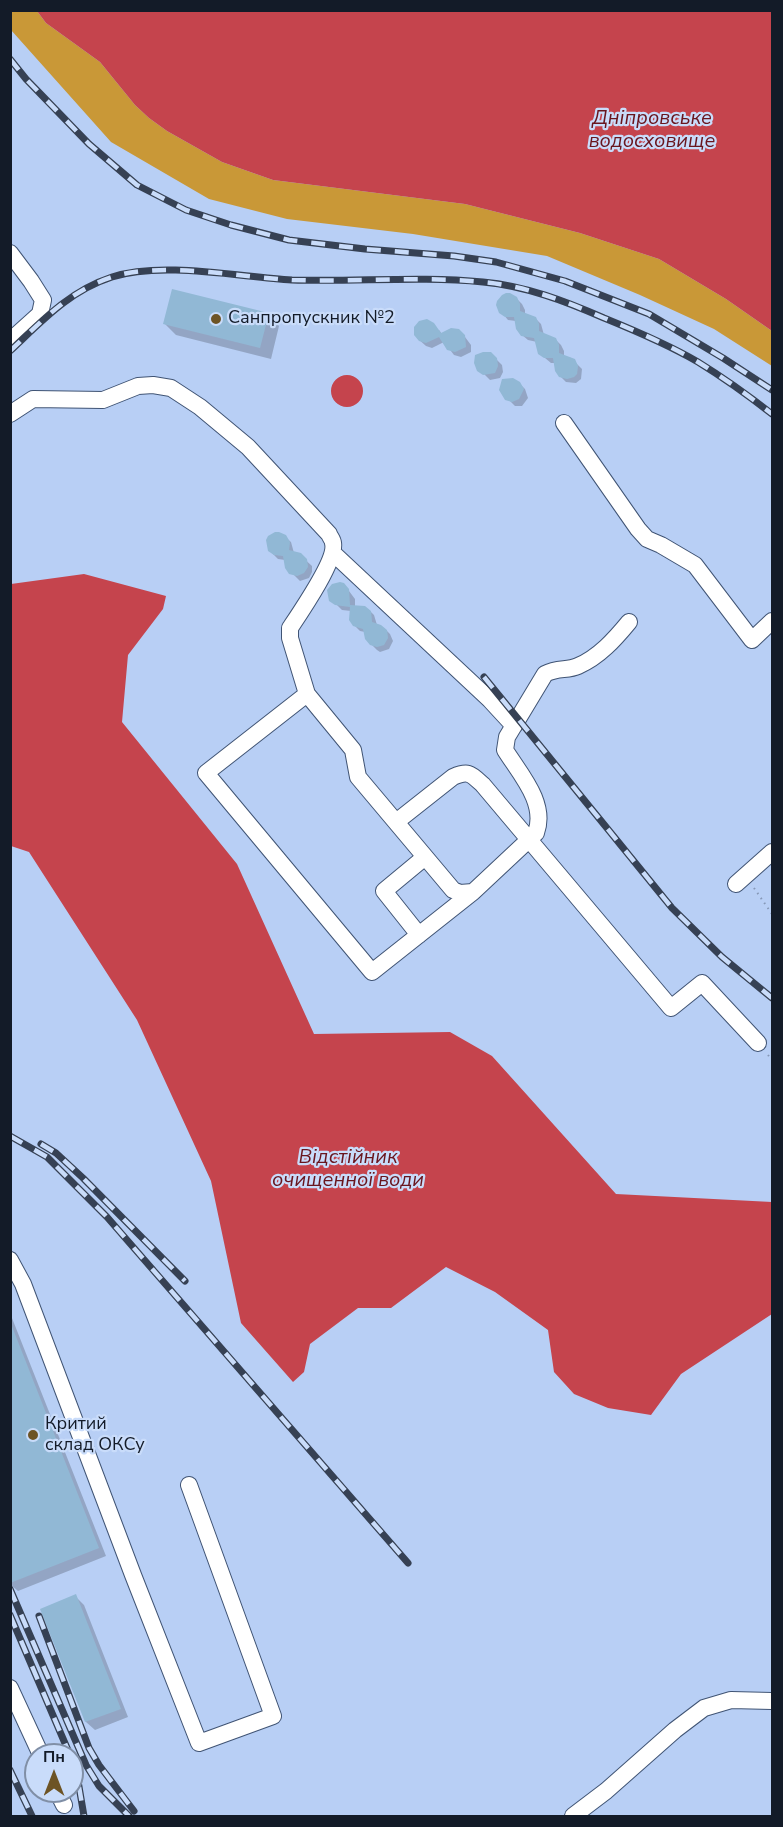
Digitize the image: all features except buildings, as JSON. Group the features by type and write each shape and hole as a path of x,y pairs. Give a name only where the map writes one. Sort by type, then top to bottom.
{"lane":[{"path":"10,253 44,300 40,314 10,341"},
{"path":"10,414 33,399 103,399 138,386 153,385 171,388 200,407 248,447 329,534 334,544 333,553 323,574 290,628 307,694 353,750 358,777 453,890 460,893 472,892"},
{"path":"564,423 638,529 647,538 695,566 752,640 772,621"},
{"path":"333,553 490,700 514,726"},
{"path":"307,694 206,773 372,972 472,892 536,833 539,813 532,792 505,750 507,737 545,674 554,669 576,668 596,656 615,640 629,622"},
{"path":"396,822 453,777 463,772 471,774 483,785 671,1008 702,983 758,1043"},
{"path":"740,880 772,852"},
{"path":"419,935 384,891 425,857"},
{"path":"10,1260 23,1284 199,1743 273,1716 189,1485"},
{"path":"10,1688 35,1743"},
{"path":"573,1816 704,1708 732,1700 772,1701"}],"path":[{"path":"740,880 772,914"}],"shaded area":[{"path":"10,11 37,11 46,23 100,62 135,105 149,118 167,131 222,162 273,180 465,204 580,233 659,259 726,299 772,331 772,366 714,329 547,256 413,234 287,219 209,199 111,142 11,30"}],"water":[{"name":"Дніпровське водосховище","path":"37,11 772,11 772,331 726,299 659,259 580,233 465,204 273,180 222,162 167,131 149,118 135,105 100,62 46,23"},
{"path":"347,375 358,380 363,391 358,402 347,407 336,402 331,391 336,380"},
{"name":"Відстійник очищенної води","path":"84,574 166,596 163,609 128,655 122,722 237,864 314,1034 450,1032 492,1056 616,1194 772,1202 772,1314 681,1374 651,1415 608,1408 574,1394 554,1372 548,1330 495,1292 446,1267 391,1308 358,1308 310,1344 304,1372 293,1382 241,1323 211,1181 137,1020 29,852 11,846 11,584"}],"railway":[{"path":"10,59 26,79 89,144 137,185 186,210 231,225 289,240 496,262 565,281 649,314 772,390"},
{"path":"10,351 45,318 82,290 112,277 132,272 201,271 292,280 436,279 483,282 545,295 652,338 708,368 772,414"},
{"path":"484,677 672,908 722,957 772,998"},
{"path":"10,1136 47,1157 107,1217 408,1563"},
{"path":"41,1144 56,1153 83,1178 185,1281"},
{"path":"10,1589 86,1765 99,1786 129,1816"},
{"path":"10,1615 65,1743"},
{"path":"39,1616 89,1748 134,1811"},
{"path":"10,1770 32,1816"},
{"path":"82,1803 84,1816"}],"place":[{"name":"Санпропускник №2","path":"216,319"},
{"name":"Критий склад ОКСу","path":"33,1435"}]}
